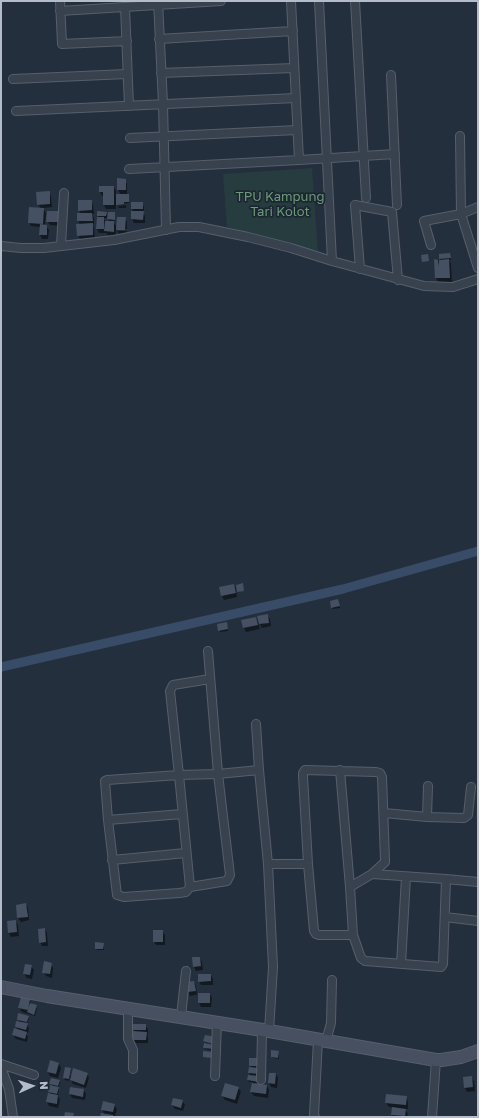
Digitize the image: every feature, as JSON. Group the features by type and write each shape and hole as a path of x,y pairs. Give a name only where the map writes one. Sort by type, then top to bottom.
{"street":[{"path":"60,1 62,44 126,41"},
{"path":"60,11 125,7 158,3 221,1"},
{"path":"291,1 299,160"},
{"path":"319,1 332,261"},
{"path":"355,1 366,198"},
{"path":"158,3 164,136 166,230"},
{"path":"125,7 129,106"},
{"path":"159,39 293,31"},
{"path":"161,73 294,68"},
{"path":"13,79 127,74"},
{"path":"391,75 397,205"},
{"path":"16,111 296,98"},
{"path":"130,138 297,130"},
{"path":"460,136 461,214 478,268"},
{"path":"129,169 395,154"},
{"path":"61,245 64,193"},
{"path":"360,269 355,205 392,212 398,280"},
{"path":"430,245 424,221 461,214 478,207"},
{"path":"1,246 36,248 114,240 179,227 190,227 248,237 424,286 450,287 478,279"},
{"path":"208,651 218,774 230,875 227,881 190,887 186,892 121,897 116,894 104,783 106,780 218,774 259,770"},
{"path":"190,887 170,691 173,684 210,679"},
{"path":"256,724 268,864 273,967 261,1080"},
{"path":"350,887 372,874 386,860 382,776 380,773 376,772 305,770 303,773 308,864 314,931 319,935 353,935"},
{"path":"340,770 353,935 361,958 365,961 441,966 443,964 446,879"},
{"path":"426,817 428,786"},
{"path":"384,813 426,817 464,818 468,815 471,787"},
{"path":"108,820 182,814"},
{"path":"112,860 186,853"},
{"path":"268,864 308,864"},
{"path":"372,874 478,882"},
{"path":"401,964 406,877"},
{"path":"445,917 478,921"},
{"path":"181,1016 186,971"},
{"path":"315,1117 322,1040 331,1023 332,980"},
{"path":"1,987 47,996 266,1030 436,1060 461,1057 478,1051"},
{"path":"128,1008 128,1039 133,1050 133,1069"},
{"path":"215,1076 217,1022"},
{"path":"432,1117 436,1060"},
{"path":"1,1064 34,1075"},
{"path":"1,1068 9,1093 14,1117"},
{"path":"1,1089 9,1093"}],"green space":[{"name":"TPU Kampung Tari Kolot","path":"312,168 318,253 227,227 223,174"}],"building":[{"path":"117,178 126,179 126,190 117,190"},
{"path":"99,186 114,186 114,205 103,205 103,192 99,192"},
{"path":"50,191 50,204 37,205 36,192"},
{"path":"116,194 129,194 129,202 116,205"},
{"path":"78,200 92,200 92,210 78,211"},
{"path":"131,202 143,202 143,209 131,209"},
{"path":"29,207 44,208 43,224 28,223"},
{"path":"47,211 61,211 60,222 46,222"},
{"path":"97,211 107,212 106,216 97,216"},
{"path":"131,211 144,211 143,220 131,219"},
{"path":"108,212 115,212 115,220 107,219"},
{"path":"77,213 92,213 93,221 77,221"},
{"path":"97,217 104,217 104,229 96,229"},
{"path":"117,217 126,217 125,230 116,230"},
{"path":"105,221 114,221 114,232 104,231"},
{"path":"93,223 93,235 77,236 76,224"},
{"path":"40,224 47,225 47,235 39,235"},
{"path":"450,253 451,258 439,259 439,254"},
{"path":"428,254 429,261 422,262 421,255"},
{"path":"434,259 438,260 439,267 439,260 449,259 450,278 435,278"},
{"path":"243,583 244,591 237,592 236,585"},
{"path":"234,584 236,593 221,596 219,587"},
{"path":"338,599 340,606 331,608 330,601"},
{"path":"268,614 269,623 259,624 257,616"},
{"path":"256,617 258,625 243,628 241,620"},
{"path":"227,622 228,629 218,631 217,624"},
{"path":"26,903 28,917 17,918 16,905"},
{"path":"16,920 17,932 8,933 7,921"},
{"path":"45,928 46,942 39,943 38,929"},
{"path":"153,930 163,930 163,942 153,942"},
{"path":"95,942 104,943 103,949 95,949"},
{"path":"192,957 200,957 201,966 193,967"},
{"path":"44,961 52,963 50,974 42,973"},
{"path":"25,964 32,965 30,975 23,974"},
{"path":"198,974 211,974 211,981 198,982"},
{"path":"194,981 196,991 187,992 186,982"},
{"path":"198,993 210,993 210,1003 198,1003"},
{"path":"21,997 30,999 28,1010 18,1008"},
{"path":"30,1003 37,1005 34,1015 27,1012"},
{"path":"18,1013 29,1016 27,1022 17,1020"},
{"path":"16,1021 28,1023 26,1030 15,1027"},
{"path":"133,1024 146,1024 146,1030 133,1030"},
{"path":"14,1028 27,1032 25,1039 12,1035"},
{"path":"133,1031 147,1032 146,1040 132,1040"},
{"path":"205,1035 216,1037 214,1044 203,1041"},
{"path":"204,1043 214,1045 214,1049 203,1048"},
{"path":"271,1050 279,1051 278,1058 271,1057"},
{"path":"203,1051 213,1052 212,1058 203,1057"},
{"path":"249,1058 260,1058 260,1066 249,1066"},
{"path":"50,1060 59,1063 56,1074 47,1072"},
{"path":"65,1067 71,1068 69,1079 63,1078"},
{"path":"249,1067 260,1068 260,1074 248,1073"},
{"path":"73,1068 88,1073 84,1085 70,1080"},
{"path":"269,1073 276,1073 275,1084 268,1083"},
{"path":"248,1075 260,1076 259,1082 247,1080"},
{"path":"472,1076 473,1087 464,1088 463,1077"},
{"path":"51,1078 60,1080 58,1086 49,1084"},
{"path":"225,1083 239,1087 235,1100 221,1096"},
{"path":"252,1083 267,1085 266,1094 250,1092"},
{"path":"50,1085 59,1087 57,1094 48,1092"},
{"path":"70,1087 84,1089 83,1097 69,1094"},
{"path":"48,1093 58,1095 57,1104 46,1102"},
{"path":"386,1094 407,1096 406,1105 385,1103"},
{"path":"173,1098 183,1100 181,1108 171,1105"},
{"path":"103,1101 115,1104 113,1112 101,1110"},
{"path":"392,1107 406,1109 405,1116 391,1115"},
{"path":"65,1112 74,1113 73,1117 64,1117"},
{"path":"101,1113 113,1115 113,1117 100,1117"}],"waterway":[{"path":"1,667 343,589 478,551"}]}
